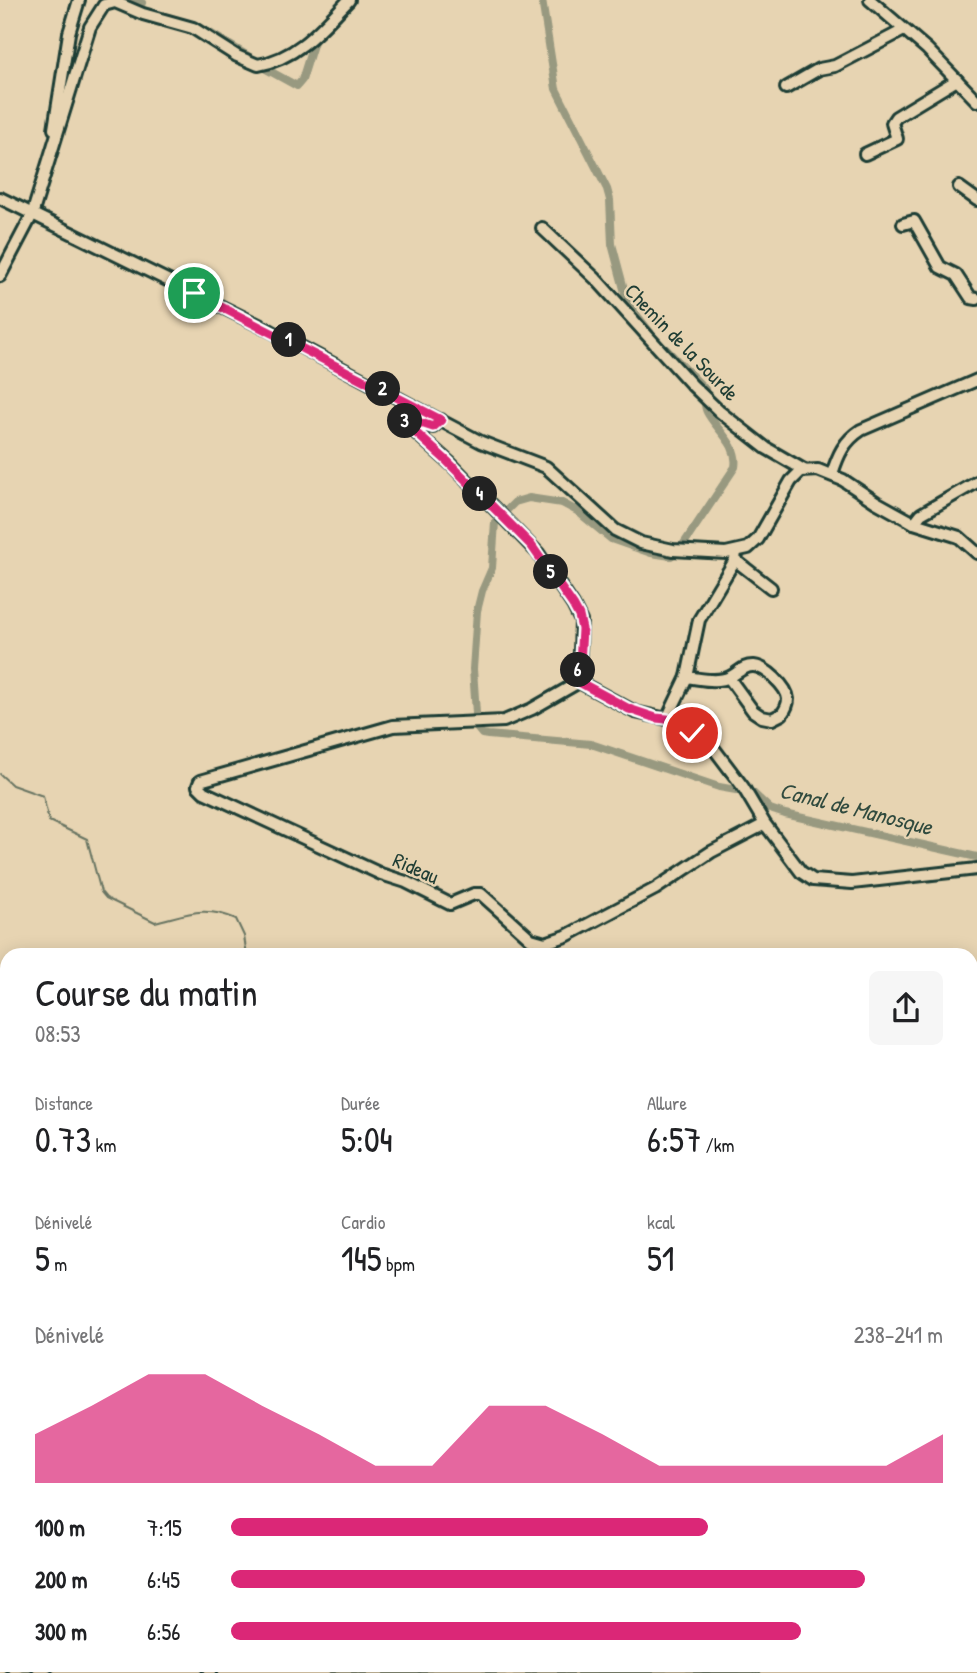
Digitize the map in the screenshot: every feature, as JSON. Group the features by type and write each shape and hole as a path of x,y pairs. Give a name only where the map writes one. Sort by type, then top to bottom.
{"street":[{"path":"52,149 69,33 79,0"},
{"path":"0,276 32,215 90,27 107,3 115,2 143,14 192,28 237,56 258,65 305,43 349,0"},
{"path":"870,0 928,49 977,101"},
{"path":"786,89 818,69 835,66 904,30"},
{"path":"865,154 897,139 892,123 896,117 957,80"},
{"path":"959,187 977,200"},
{"path":"0,198 271,331 481,442 546,467 607,524 626,536 641,543 678,551 735,556 772,588"},
{"path":"903,224 914,221 940,267 955,274 971,298 977,299"},
{"name":"Chemin de la Sourde","path":"542,228 596,279 704,396 755,440 804,470"},
{"path":"832,474 841,450 850,437 977,380"},
{"path":"441,420 433,427 409,419 405,423 447,461 538,553 579,616 582,629 579,682 635,712 667,719 699,737 715,750 801,872 813,880 852,883 977,869"},
{"path":"667,719 687,677 698,620 735,556 754,544 790,481 804,470 832,474 914,523 959,537 977,553"},
{"path":"914,523 921,514 977,482"},
{"path":"927,526 934,513 977,488"},
{"path":"687,677 704,680 729,678 748,667 764,670 786,692 788,703 782,715 772,719 755,713 729,678"},
{"name":"Rideau","path":"579,682 516,716 500,721 401,724 206,778 199,783 200,789 450,904 472,894 481,894 531,939 540,943 560,939 593,922 655,889 711,852 765,824"}],"shaded area":[{"path":"331,1672 760,1672 760,1673 329,1673"}],"waterway":[{"path":"134,0 142,3"},
{"name":"Canal de Manosque","path":"542,0 556,89 607,189 612,244 628,304 650,332"},
{"path":"205,30 248,56"},
{"path":"266,69 297,86 302,80 315,38"},
{"name":"Canal de Manosque","path":"666,349 705,389 706,409 734,451 735,467 683,545 671,556 651,553 611,539 577,511 562,503 529,498 515,502 495,522 492,568 477,611 473,669 477,728 482,734 488,735 591,744 719,787 753,793 770,809 785,814 977,857"},
{"path":"0,774 12,785 43,796 49,821 87,839 101,892 106,898 155,922 205,912 225,915 236,919 244,936 246,948"}],"route":[{"path":"194,293 441,420 433,427 409,419 405,421 405,425 447,461 538,553 581,621 579,682 629,709 667,719 692,733"}]}
